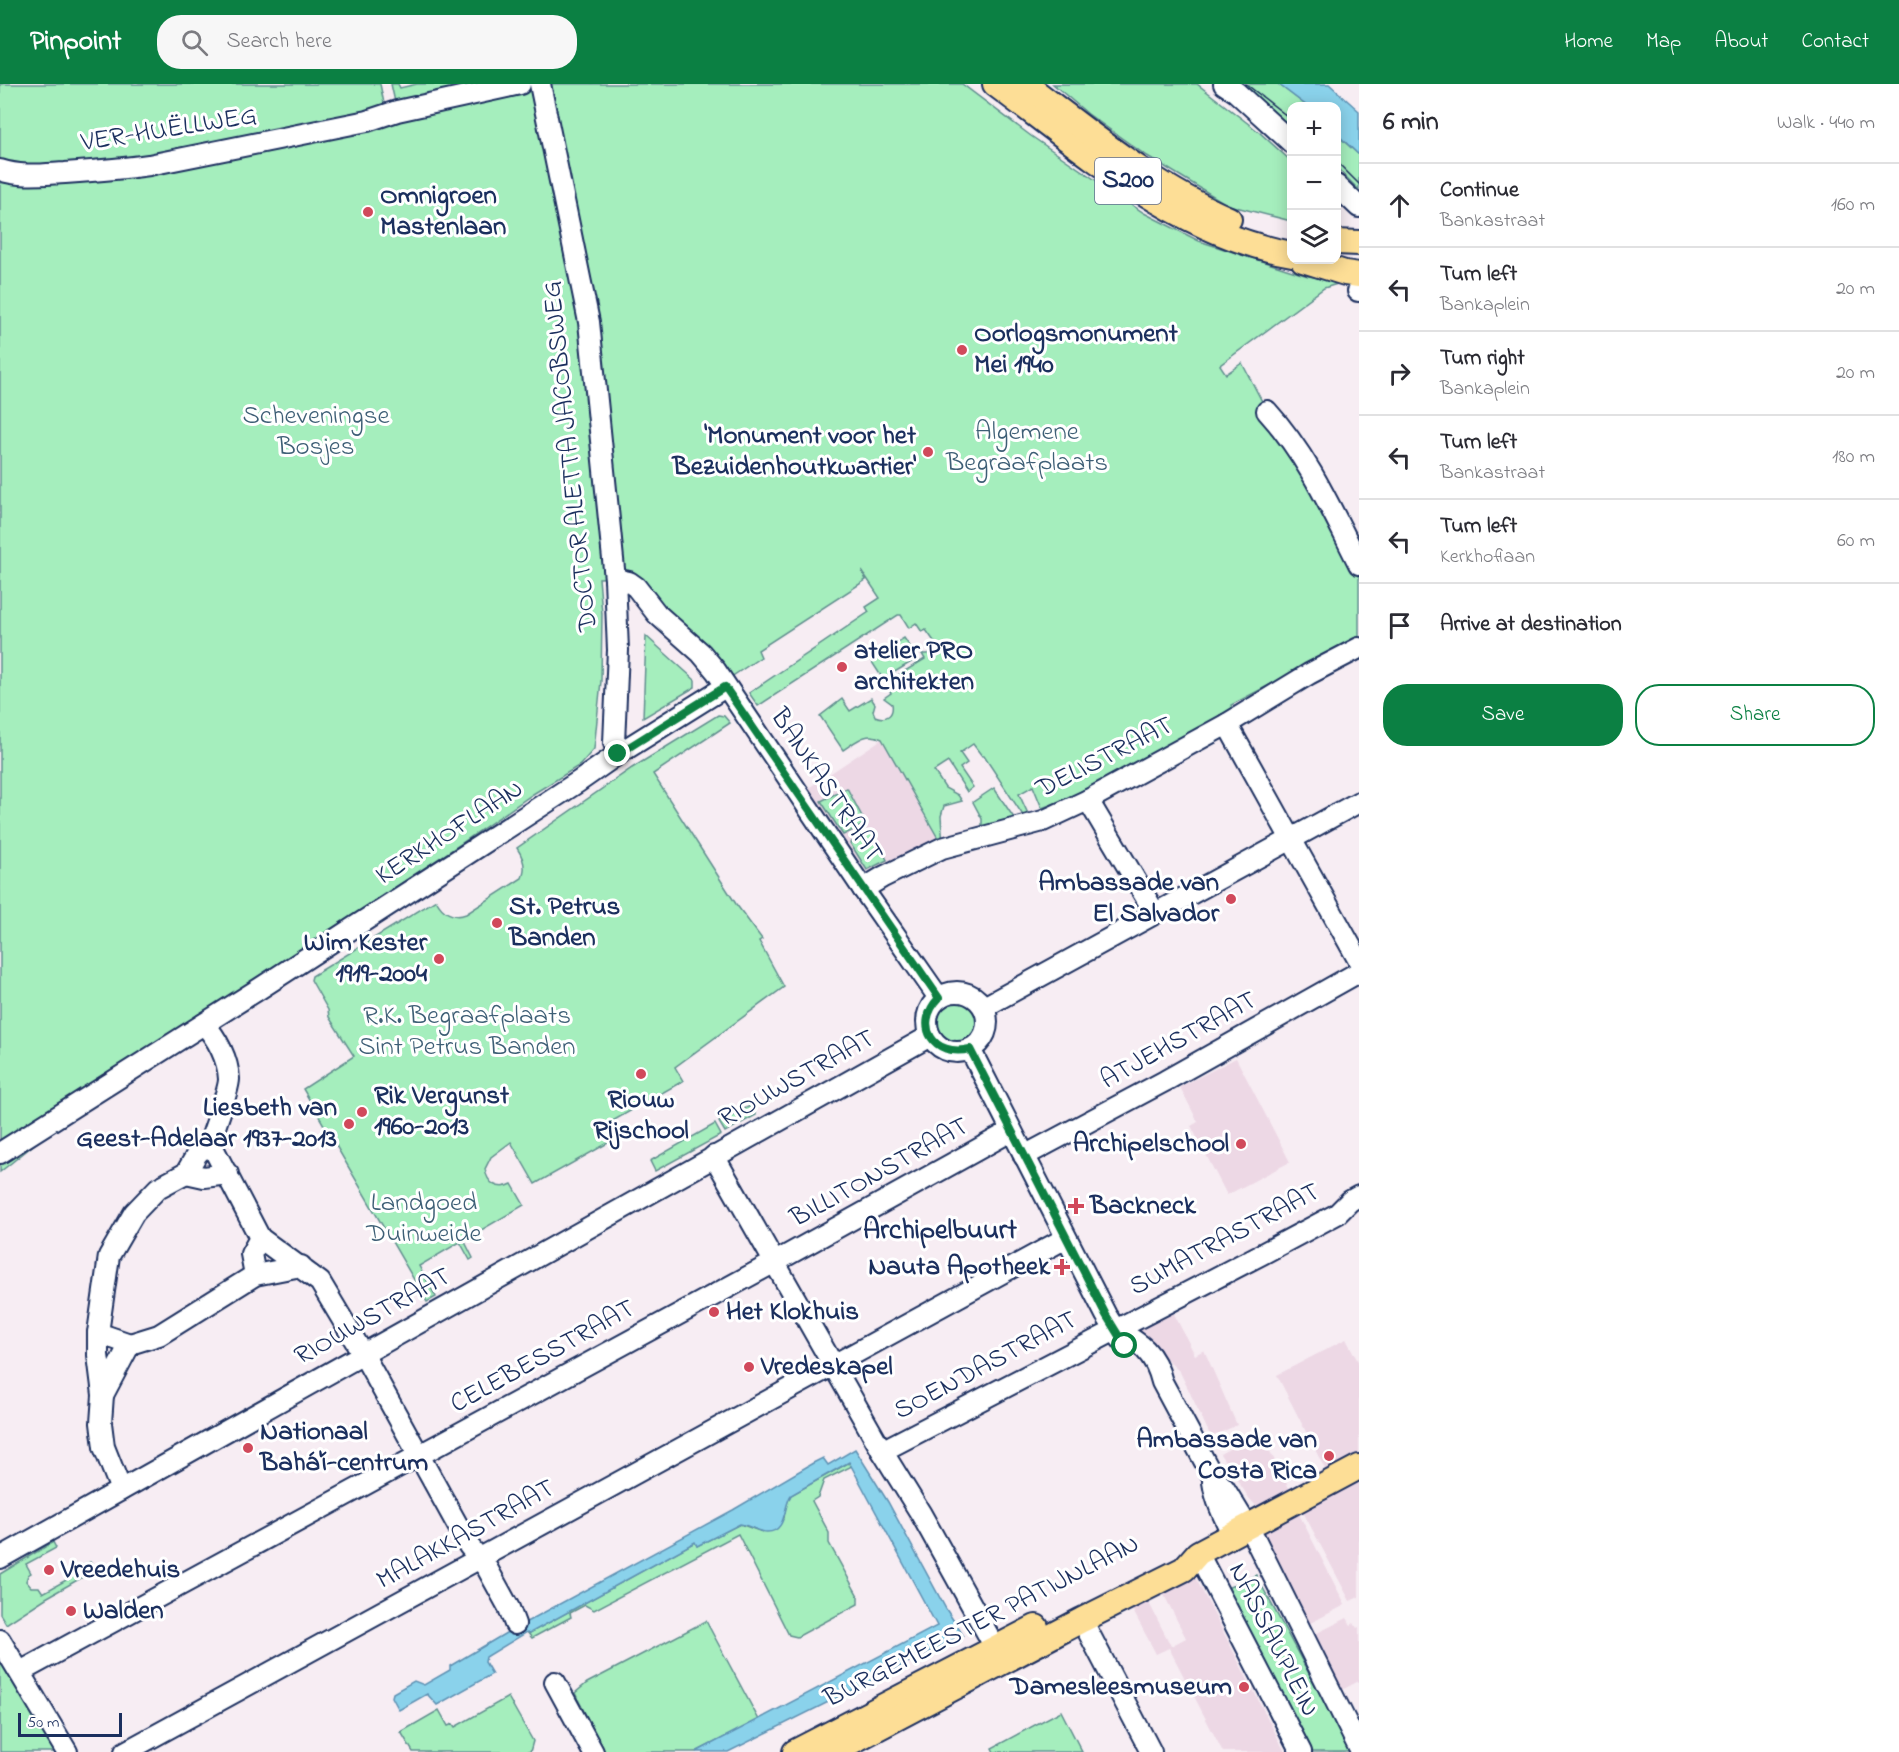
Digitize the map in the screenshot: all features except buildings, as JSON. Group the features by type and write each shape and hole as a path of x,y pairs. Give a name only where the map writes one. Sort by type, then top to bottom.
{"main road":[{"name":"S200","path":"995,84 1113,171 1177,213 1229,237 1287,249"},
{"name":"S200","path":"1026,84 1114,151 1187,199 1246,225 1287,249"},
{"path":"1341,242 1359,243"},
{"path":"1341,260 1359,260"},
{"path":"1316,264 1359,275"},
{"name":"BURGEMEESTER PATIJNLAAN","path":"832,1752 1090,1602 1177,1556 1198,1553 1359,1467"},
{"name":"BURGEMEESTER PATIJNLAAN","path":"795,1752 999,1655 1082,1620 1184,1569 1198,1553"}],"street":[{"name":"VER-HUËLLWEG","path":"0,170 12,174 37,175 149,165 367,121 397,111 520,84"},
{"name":"DOCTOR ALETTA JACOBSWEG","path":"540,84 588,322 615,579 618,650 614,743 618,754"},
{"path":"1224,84 1287,138"},
{"path":"1341,190 1359,207"},
{"path":"1267,411 1298,449 1309,467 1359,564"},
{"name":"BANKASTRAAT","path":"615,579 629,582 636,587 657,614 701,653 716,671 939,998"},
{"name":"BANKASTRAAT","path":"616,599 630,601 657,614"},
{"name":"DELISTRAAT","path":"863,889 942,848 1043,820 1088,800 1359,648"},
{"name":"KERKHOFLAAN","path":"0,1153 725,687"},
{"path":"1227,724 1359,961"},
{"path":"1088,800 1155,913"},
{"path":"984,1007 1359,802"},
{"name":"ATJEHSTRAAT","path":"1024,1156 1165,1082 1359,972"},
{"path":"951,992 963,992 975,997 984,1007 987,1019 985,1031 970,1049 958,1052 946,1050 936,1044 930,1036 927,1024 928,1014 939,998 951,992"},
{"path":"121,1490 104,1447 101,1423 103,1395 98,1333 110,1256 134,1213 158,1188 186,1173 197,1154 210,1142 229,1080 222,1052 204,1024"},
{"name":"RIOUWSTRAAT","path":"0,1558 930,1036"},
{"path":"970,1049 1106,1315 1125,1346 1162,1382 1213,1477 1224,1488 1240,1531"},
{"name":"BILLITONSTRAAT","path":"775,1262 1011,1131"},
{"path":"210,1142 260,1238 320,1282 363,1354 469,1546 487,1568 515,1624"},
{"path":"714,1156 882,1451 921,1514 999,1655"},
{"path":"186,1173 204,1177 228,1174"},
{"name":"SUMATRASTRAAT","path":"1115,1329 1327,1219 1359,1196"},
{"path":"255,1275 251,1254 260,1238"},
{"name":"MALAKKASTRAAT","path":"125,1752 1066,1238"},
{"name":"CELEBESSTRAAT","path":"20,1672 775,1262"},
{"path":"98,1333 130,1344 159,1335 255,1275 301,1266"},
{"name":"SOENDASTRAAT","path":"882,1451 1115,1329"},
{"path":"103,1395 130,1344"},
{"name":"NASSAUPLEIN","path":"1240,1531 1359,1748"},
{"name":"NASSAUPLEIN","path":"1198,1553 1301,1752"},
{"path":"1082,1620 1150,1752"},
{"path":"0,1640 67,1752"},
{"path":"555,1682 593,1752"}],"shaded area":[{"path":"897,729 943,847 870,878 807,789"},
{"name":"Archipelschool","path":"1236,1058 1290,1162 1227,1195 1191,1126 1198,1122 1180,1087"},
{"path":"1168,1302 1195,1355 1204,1350 1237,1425 1211,1437 1180,1372 1129,1322"},
{"path":"1346,1339 1359,1363 1359,1454 1326,1471 1277,1375"},
{"path":"1260,1432 1290,1490 1258,1508 1220,1454"},
{"path":"1359,1481 1359,1597 1350,1601 1302,1510"},
{"path":"1298,1512 1345,1605 1299,1629 1253,1536"},
{"path":"1193,1573 1285,1752 1223,1752 1169,1648 1156,1654 1130,1605 1146,1597 1171,1646 1186,1638 1161,1589"},
{"path":"1347,1618 1351,1625 1354,1623 1357,1628 1359,1627 1359,1681 1332,1695 1305,1639"}],"green space":[{"name":"Scheveningse Bosjes","path":"0,84 380,84 386,113 397,111 391,84 398,84 400,88 417,84 962,84 1031,136 1144,213 1199,241 1308,276 1359,283 1344,282 1324,288 1220,365 1226,374 1242,363 1267,411 1359,564 1359,638 1231,705 1233,710 1087,791 1042,808 1033,786 1019,794 1029,816 1024,817 984,756 973,744 960,753 967,763 960,768 973,787 967,792 948,762 934,771 945,788 958,795 962,801 944,806 941,816 943,847 882,739 866,737 857,740 843,750 820,716 842,699 850,711 871,698 875,704 873,711 875,716 883,718 888,716 892,711 892,704 884,698 891,693 885,683 925,659 922,654 928,654 934,650 936,644 926,630 922,632 916,623 909,628 901,615 898,615 758,706 749,693 869,612 866,607 880,598 862,571 866,580 758,650 761,657 731,677 709,651 641,584 639,576 599,578 602,614 601,681 594,749 580,765 160,1043 0,1172"},
{"path":"1053,84 1197,84 1259,132 1287,157 1287,220 1228,205 1144,154 1088,114"},
{"path":"1239,84 1278,84 1302,102 1287,102 1287,124"},
{"path":"1341,139 1359,155 1359,190 1341,172"},
{"path":"646,636 695,680 695,687 643,718"},
{"path":"904,638 918,658 883,679 870,659"},
{"name":"R.K. Begraafplaats Sint Petrus Banden","path":"718,715 724,716 730,723 653,774 736,904 762,939 759,941 784,987 675,1067 683,1081 609,1123 617,1138 535,1184 511,1142 491,1157 485,1169 488,1179 498,1186 512,1184 524,1205 464,1240 473,1258 470,1260 460,1242 419,1266 436,1297 427,1302 303,1089 354,1056 329,1017 328,1010 311,980 312,976 436,900 441,908 452,915 466,914 522,878 524,862 517,848 632,768"},
{"path":"847,788 866,824 843,835 821,801"},
{"path":"994,788 1020,827 982,833 982,819 973,802"},
{"path":"872,831 887,860 867,870 850,843"},
{"path":"957,999 969,1003 980,1018 980,1027 976,1035 970,1042 962,1045 951,1044 943,1040 936,1031 934,1023 939,1009"},
{"path":"750,1106 756,1115 725,1132 719,1122"},
{"path":"715,1124 721,1135 655,1171 650,1161"},
{"path":"850,1462 852,1466 824,1480 818,1497 812,1501 829,1533 829,1543 858,1596 858,1604 797,1637 789,1635 738,1534 594,1610 585,1605 570,1613 571,1617 532,1638 527,1632 530,1633 695,1542 697,1546 740,1524 762,1532 784,1518 786,1505 791,1495"},
{"path":"53,1542 56,1548 26,1564 31,1573 26,1581 31,1587 39,1587 43,1593 77,1574 79,1567 90,1562 95,1570 6,1624 0,1614 0,1574"},
{"path":"1256,1575 1351,1752 1313,1752 1227,1588"},
{"path":"706,1621 759,1720 696,1752 604,1752 575,1693 587,1683"},
{"path":"0,1649 60,1752 0,1752"},
{"path":"508,1697 533,1741 530,1752 413,1752 401,1732 439,1710 448,1726 453,1724 455,1727"},
{"path":"1061,1711 1082,1752 994,1752 992,1748"}],"water":[{"path":"1278,84 1329,84 1359,111 1359,155 1341,138 1341,102 1302,102"},
{"path":"855,1449 888,1502 946,1609 963,1635 728,1752 696,1752 937,1626 849,1462 791,1495 784,1518 778,1528 773,1531 764,1532 740,1524 697,1546 695,1542 530,1633 527,1632 486,1657 485,1662 492,1674 437,1705 427,1694 399,1710 392,1697 393,1693 414,1681 424,1685 450,1670 450,1666 506,1633 733,1510 813,1463 823,1458 828,1465"}],"tram line":[{"path":"1246,84 1287,116"},
{"path":"1341,166 1359,184"}],"place":[{"name":"Omnigroen Mastenlaan","path":"368,212"},
{"name":"Oorlogsmonument Mei 1940","path":"962,350"},
{"name":"'Monument voor het Bezuidenhoutkwartier'","path":"928,452"},
{"name":"atelier PRO architekten","path":"842,667"},
{"name":"Ambassade van El Salvador","path":"1231,899"},
{"name":"St. Petrus Banden","path":"497,923"},
{"name":"Wim Kester 1919-2004","path":"439,959"},
{"name":"Riouw Rijschool","path":"641,1074"},
{"name":"Rik Vergunst 1960-2013","path":"362,1112"},
{"name":"Liesbeth van Geest-Adelaar 1937-2013","path":"349,1124"},
{"name":"Archipelschool","path":"1241,1144"},
{"name":"Backneck","path":"1076,1206"},
{"name":"Nauta Apotheek","path":"1062,1267"},
{"name":"Het Klokhuis","path":"714,1312"},
{"name":"Vredeskapel","path":"749,1367"},
{"name":"Nationaal Bahá'í-centrum","path":"248,1448"},
{"name":"Ambassade van Costa Rica","path":"1329,1456"},
{"name":"Vreedehuis","path":"49,1570"},
{"name":"Walden","path":"71,1611"},
{"name":"Damesleesmuseum","path":"1244,1687"}],"district":[{"name":"Archipelbuurt","path":"940,1231"}],"route":[{"path":"618,754 725,687 939,998 928,1014 927,1024 930,1036 936,1044 946,1050 958,1052 970,1049 1106,1315 1125,1346"}],"park label":[{"name":"Algemene Begraafplaats","path":"1027,448"},
{"name":"Landgoed Duinweide","path":"424,1218"}]}
